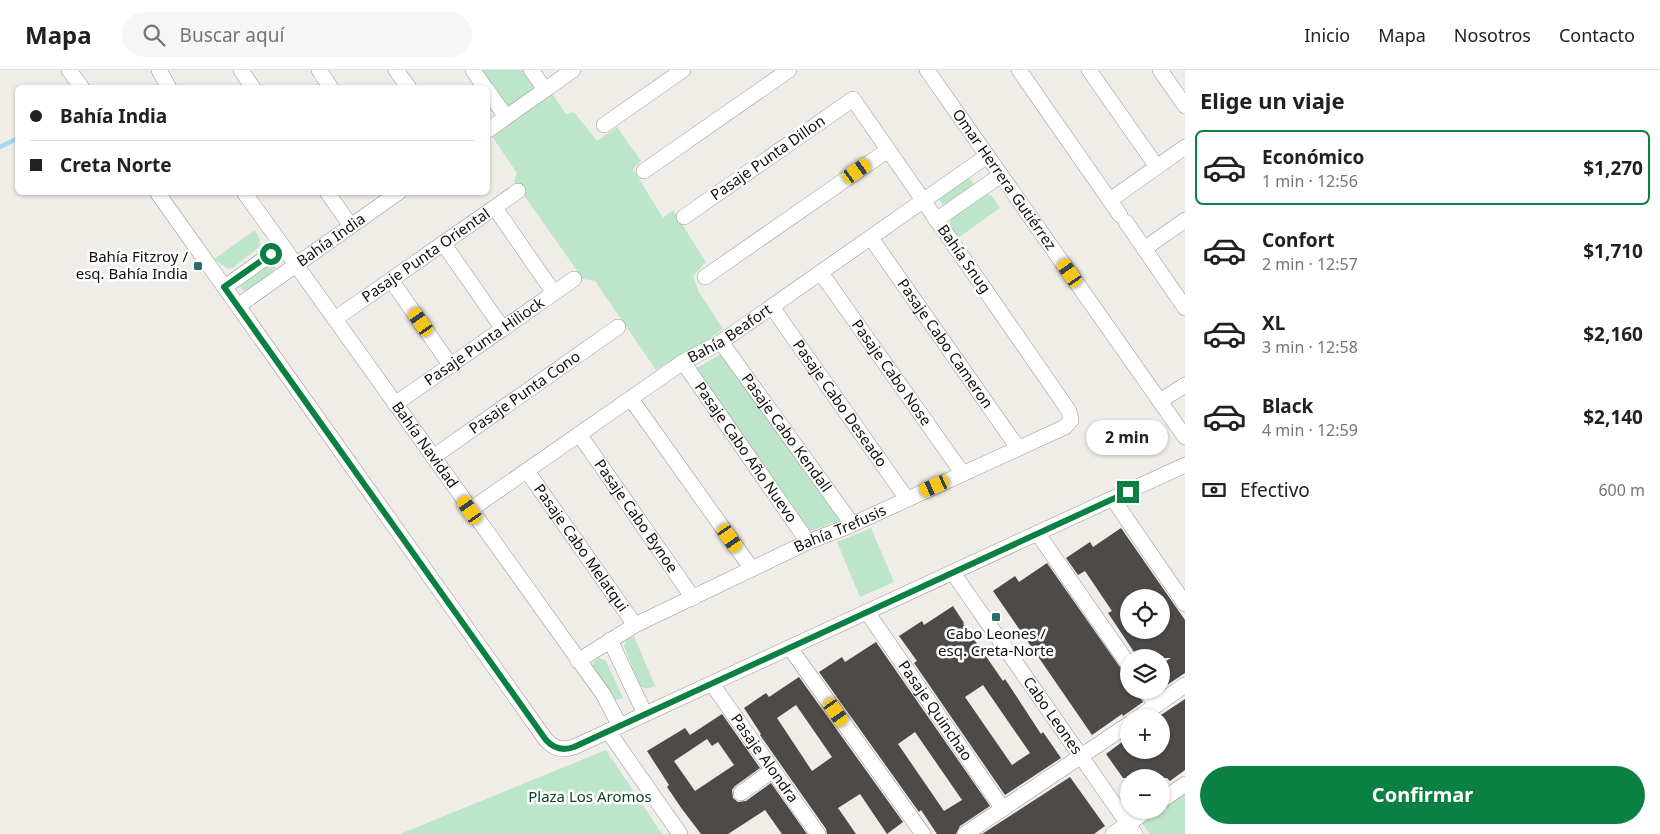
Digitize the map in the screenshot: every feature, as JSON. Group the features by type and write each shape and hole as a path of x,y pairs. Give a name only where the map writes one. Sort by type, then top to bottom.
{"street":[{"path":"69,70 80,85"},
{"path":"159,70 167,85"},
{"path":"241,70 251,85"},
{"path":"318,70 329,85"},
{"path":"396,70 407,85"},
{"path":"473,70 483,85"},
{"path":"531,70 545,90"},
{"path":"490,129 573,70"},
{"path":"604,126 683,70"},
{"path":"644,172 789,70"},
{"name":"Omar Herrera Gutiérrez","path":"927,70 1185,437"},
{"path":"1019,70 1144,249 1182,298"},
{"path":"1089,70 1157,167"},
{"path":"1160,70 1185,106"},
{"path":"490,94 506,117"},
{"name":"Bahía Snug","path":"853,99 1069,411 1071,420"},
{"name":"Pasaje Punta Dillon","path":"684,217 853,99"},
{"path":"1110,200 1185,147"},
{"path":"705,277 888,150"},
{"name":"Bahía Beafort","path":"470,510 684,362 722,342 987,156"},
{"path":"936,220 1001,175"},
{"name":"Pasaje Punta Oriental","path":"334,319 518,191"},
{"path":"159,195 546,740 558,748 569,749 614,729 1185,465"},
{"name":"Bahía Navidad","path":"246,195 608,702 614,729 680,834"},
{"path":"329,195 351,226"},
{"name":"Bahía India","path":"238,306 394,195"},
{"path":"495,208 554,293"},
{"path":"1144,249 1185,220"},
{"name":"Pasaje Cabo Cameron","path":"871,238 1018,448"},
{"path":"443,243 503,329"},
{"name":"Bahía India","path":"224,287 282,246"},
{"name":"Pasaje Cabo Nose","path":"821,272 963,474"},
{"name":"Pasaje Punta Hiliock","path":"395,404 574,279"},
{"path":"391,280 451,366"},
{"name":"Pasaje Cabo Deseado","path":"772,307 907,499"},
{"name":"Pasaje Punta Cono","path":"433,457 618,327"},
{"name":"Pasaje Cabo Kendall","path":"722,342 852,524"},
{"name":"Pasaje Cabo Año Nuevo","path":"684,362 808,542"},
{"path":"1160,402 1185,384"},
{"path":"631,399 752,569"},
{"name":"Bahía Trefusis","path":"578,661 635,625 808,542 852,524 1066,426 1071,420"},
{"name":"Pasaje Cabo Bynoe","path":"579,434 693,598"},
{"name":"Pasaje Cabo Melatqui","path":"526,471 635,625"},
{"path":"1113,499 1182,594"},
{"path":"1038,534 1120,652"},
{"name":"Cabo Leones","path":"953,573 1132,829"},
{"name":"Pasaje Quinchao","path":"867,612 1004,809"},
{"path":"610,640 645,714"},
{"path":"790,648 923,834"},
{"name":"Pasaje Alondra","path":"712,684 818,834"},
{"path":"1150,709 1185,685"},
{"path":"1152,699 1156,705"},
{"path":"966,834 1120,730"},
{"path":"740,792 773,770"},
{"path":"1170,795 1185,784"},
{"path":"1112,834 1132,829 1140,819"}],"green space":[{"path":"478,70 525,70 538,89 505,109"},
{"path":"551,92 566,114 574,112 597,141 617,127 641,161 633,169 663,218 673,210 706,262 693,276 699,292 723,329 696,348 680,355 656,370 595,281 583,279 514,181 517,173 491,135"},
{"path":"968,176 975,185 944,206 938,198"},
{"path":"984,195 991,195 1000,208 958,238 949,226 951,219"},
{"path":"255,230 260,240 259,247 233,268 228,269 214,259"},
{"path":"270,262 276,268 246,293 239,286"},
{"path":"723,353 841,519 807,533 695,369"},
{"path":"871,528 894,582 860,597 837,542"},
{"path":"634,636 655,686 650,688 644,688 639,684 624,646 626,640"},
{"path":"598,658 606,661 623,698 615,700 592,667"},
{"name":"Plaza Los Aromos","path":"606,750 662,834 400,834"},
{"path":"1185,792 1185,834 1150,834 1141,822 1146,819 1170,819 1170,802"}],"building":[{"path":"1121,528 1163,589 1120,589 1120,631 1108,613 1112,611 1085,571 1078,575 1066,558 1090,542 1093,547"},
{"path":"1047,563 1120,667 1120,699 1141,699 1143,702 1133,709 1120,709 1120,715 1092,735 993,591 1015,576 1019,582"},
{"path":"1170,598 1185,620 1185,673 1170,683 1170,649 1132,649 1125,639 1170,639"},
{"path":"953,606 963,624 1003,681 1005,679 1041,734 1043,732 1061,758 1005,795 914,663 917,661 899,636 922,621 924,625","holes":["983,685 1030,753 1012,765 965,697"]},
{"path":"876,642 990,806 960,826 956,834 937,834 921,810 919,812 819,672 842,657 845,662","holes":["915,732 962,800 944,811 898,744"]},
{"path":"799,677 903,822 887,834 860,794 838,808 856,834 827,834 826,829 760,735 744,708 766,693 769,697","holes":["796,705 832,757 812,771 777,718"]},
{"path":"1185,699 1185,770 1170,781 1170,769 1120,769 1120,774 1106,754 1120,744 1120,759 1170,759 1170,709"},
{"path":"722,714 760,768 735,786 732,790 733,798 738,802 746,801 771,783 807,834 782,834 765,810 728,834 701,834 667,787 669,785 647,751 685,728 690,735","holes":["707,739 712,746 718,742 734,765 695,791 674,761"]},
{"path":"1070,777 1105,826 1094,834 982,834"}],"waterway":[{"path":"0,147 15,140"}],"place":[{"name":"Bahía Fitzroy / esq. Bahía India","path":"198,266"},
{"name":"Cabo Leones / esq. Creta-Norte","path":"996,617"}],"route":[{"path":"271,254 224,287 546,740 553,747 564,749 574,747 1128,492"}]}
